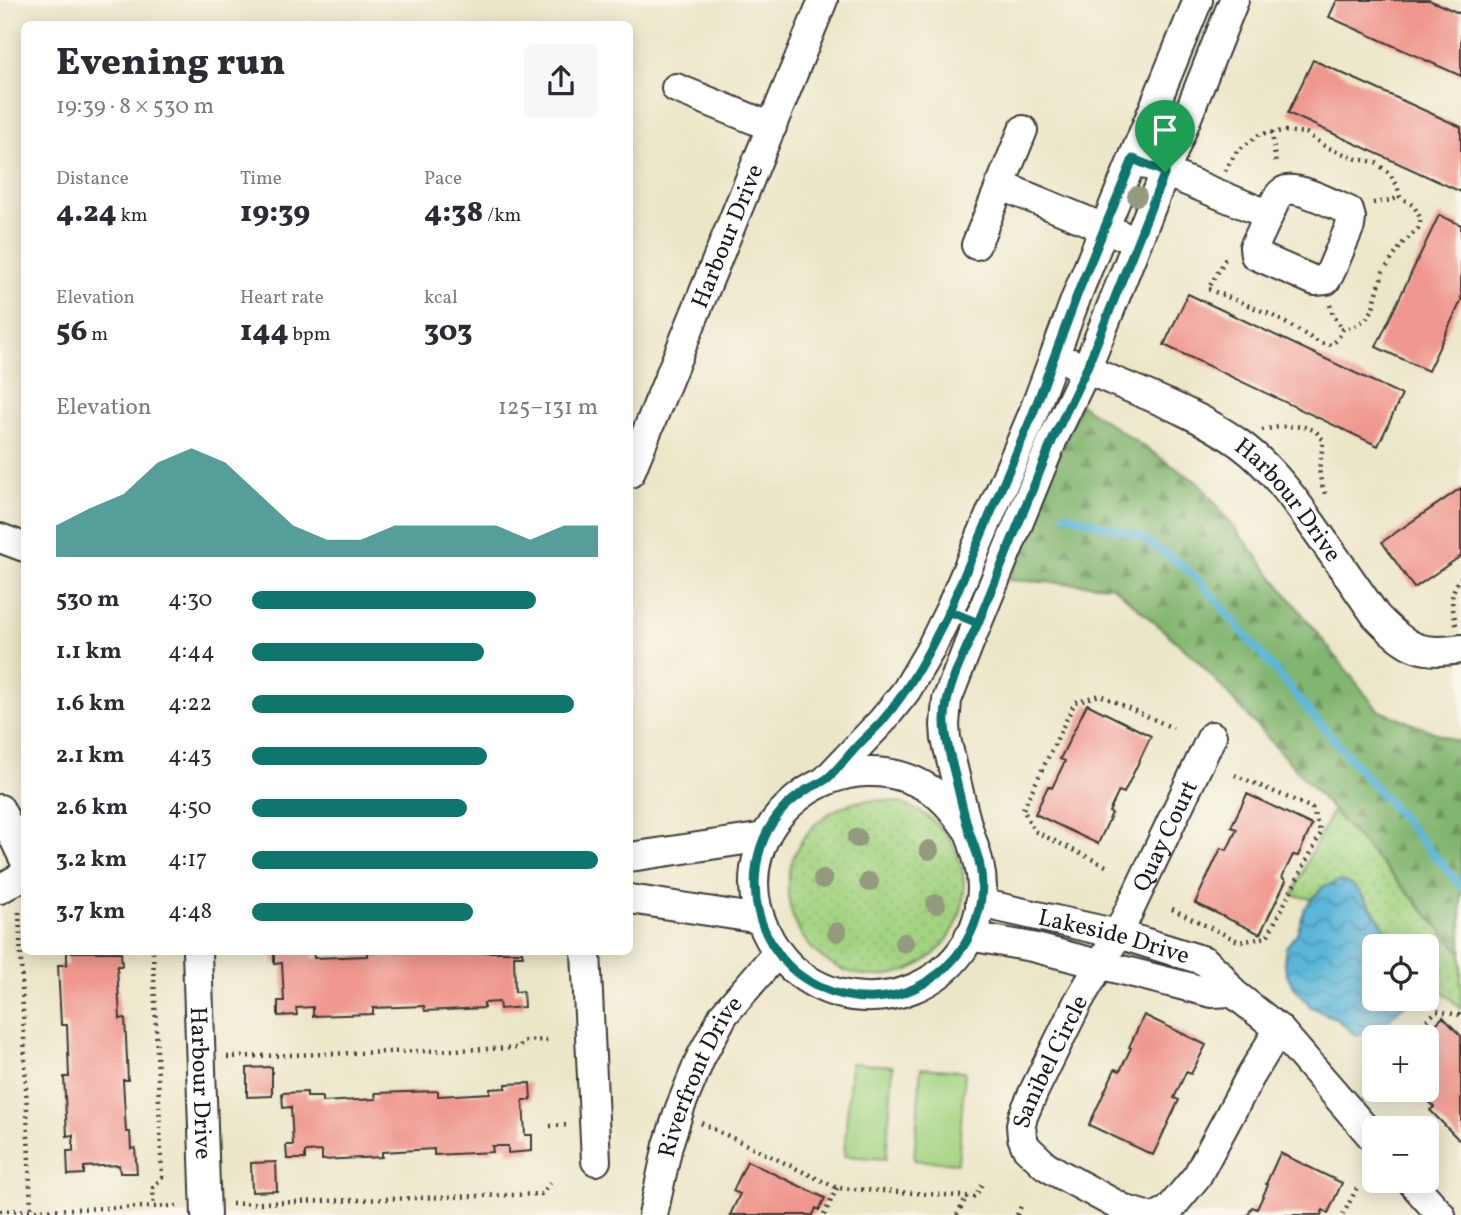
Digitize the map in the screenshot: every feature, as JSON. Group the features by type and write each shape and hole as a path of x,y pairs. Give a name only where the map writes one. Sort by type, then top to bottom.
{"street":[{"name":"Harbour Drive","path":"633,466 823,0"},
{"path":"827,779 882,721 906,691 949,611 1032,416 1104,228 1198,0"},
{"path":"970,832 955,811 938,796 918,783 896,775 850,773 827,779 804,791 776,818 757,859 756,902 760,919 777,953 803,977 826,990 850,997 875,998 897,995 938,975 954,960 969,936 980,903 981,867 946,739 947,700 1053,439 1086,370 1234,0"},
{"path":"676,88 772,127"},
{"path":"976,245 1023,130"},
{"path":"1133,159 1269,215"},
{"path":"1000,185 1137,242"},
{"path":"1290,189 1299,190 1349,211 1350,226 1326,280 1315,281 1255,255 1254,247 1269,215 1278,197 1290,189"},
{"name":"Harbour Drive","path":"1054,355 1187,412 1236,441 1277,477 1376,616 1391,632 1408,645 1423,650 1460,649"},
{"path":"0,538 21,546"},
{"path":"949,611 978,623"},
{"name":"Quay Court","path":"1118,934 1212,736"},
{"path":"0,809 21,853"},
{"path":"633,857 765,837"},
{"path":"0,889 21,877"},
{"path":"633,899 760,919"},
{"name":"Lakeside Drive","path":"980,903 1118,934 1205,961 1220,975 1232,992 1279,1029 1362,1125"},
{"name":"Sanibel Circle","path":"1118,934 1078,1002 1028,1104 1021,1125 1022,1137 1026,1147 1058,1173 1126,1210 1143,1215"},
{"name":"Lakeside Drive","path":"969,936 1032,947 1212,993 1232,992"},
{"name":"Riverfront Drive","path":"653,1215 663,1166 680,1108 701,1057 724,1014 777,953"},
{"name":"Harbour Drive","path":"197,955 206,1210"},
{"path":"586,955 596,1161"},
{"path":"1158,1215 1169,1210 1197,1176 1279,1029"},
{"path":"1422,1193 1441,1215"}],"path":[{"path":"1272,132 1274,158 1284,191"},
{"path":"1236,441 1255,431 1275,427 1314,430 1323,439 1320,477 1326,505 1317,531"},
{"path":"1460,649 1451,596 1461,578"},
{"path":"1107,866 1034,831 1023,808 1075,702 1100,695 1173,728"},
{"path":"1172,909 1240,942 1267,937 1321,832 1312,808 1235,775"},
{"path":"19,912 31,1210"},
{"path":"153,955 162,1177 153,1188 154,1207"},
{"path":"1420,1025 1437,1011 1459,1015 1461,1018"},
{"path":"201,1058 518,1048 523,1041 548,1040"},
{"path":"680,1108 704,1125 837,1188 975,1197 982,1184"},
{"path":"0,1211 154,1207 206,1210 541,1194 551,1182"},
{"path":"1343,1215 1359,1184"},
{"path":"824,1215 837,1188"},
{"path":"957,1215 967,1196"},
{"path":"1017,1215 1022,1204"}],"green space":[{"path":"1080,404 1200,484 1378,710 1461,743 1461,952 1197,660 1113,586 1008,580"},
{"path":"876,800 910,807 938,826 957,854 964,888 957,922 938,950 910,969 876,976 842,969 814,950 795,922 788,888 795,854 814,826 842,807"},
{"path":"1333,810 1461,952 1461,1009 1439,988 1439,934 1389,934 1365,898 1348,884 1324,886 1312,899 1293,895"},
{"path":"851,1063 893,1066 886,1159 844,1156"},
{"path":"921,1068 965,1071 958,1163 914,1160"}],"water":[{"path":"1340,881 1351,884 1389,934 1362,934 1362,1011 1398,1011 1384,1025 1362,1025 1362,1035 1354,1034 1334,1017 1311,1007 1287,975 1284,962 1286,947 1297,933 1305,908 1324,886"}],"building":[{"path":"1337,0 1429,0 1461,14 1461,76 1329,17"},
{"path":"1313,60 1461,127 1461,192 1288,113"},
{"path":"1439,215 1461,225 1461,301 1428,371 1376,347"},
{"path":"1188,294 1402,395 1378,446 1164,345"},
{"path":"1461,488 1461,556 1414,588 1382,542"},
{"path":"1087,704 1151,736 1124,793 1119,791 1098,844 1035,814 1048,786 1052,788 1065,761 1060,759"},
{"path":"1247,794 1312,825 1298,856 1293,855 1282,877 1286,881 1260,934 1195,903 1221,848 1227,850 1237,829 1231,827"},
{"path":"67,955 121,955 122,966 117,966 120,1019 125,1018 128,1080 123,1080 126,1132 130,1132 131,1149 135,1148 137,1173 120,1173 119,1165 84,1167 84,1174 68,1175 67,1151 73,1151 73,1135 67,1136 64,1077 69,1077 67,1025 61,1025 58,965 67,965"},
{"path":"274,955 313,955 314,958 367,955 523,955 514,956 515,992 523,991 524,1007 500,1009 499,1002 484,1003 484,1008 425,1011 424,1006 373,1008 373,1014 313,1016 313,1007 296,1008 297,1015 278,1016 278,1001 284,1001 282,963 274,964"},
{"path":"1144,1015 1206,1045 1191,1074 1186,1072 1174,1098 1179,1100 1153,1155 1089,1125 1115,1069 1120,1071"},
{"path":"1443,1017 1461,1036 1461,1142 1439,1119 1439,1116 1430,1110 1434,1107 1430,1102 1439,1102 1439,1025 1435,1025"},
{"path":"272,1067 272,1096 247,1097 247,1068"},
{"path":"530,1083 531,1100 523,1100 525,1135 532,1135 532,1151 508,1153 508,1146 492,1146 493,1152 434,1155 434,1149 382,1152 382,1157 322,1160 322,1151 305,1152 305,1159 287,1159 286,1145 293,1145 291,1107 283,1108 282,1093 307,1092 307,1097 322,1097 322,1102 376,1099 375,1093 438,1091 438,1096 490,1093 490,1089 506,1088 506,1084"},
{"path":"1280,1153 1342,1183 1328,1213 1323,1210 1321,1215 1248,1215 1252,1207 1257,1209"},
{"path":"747,1161 825,1198 819,1210 816,1208 813,1215 730,1215 740,1194 733,1191"},
{"path":"276,1162 277,1191 252,1192 251,1163"}],"waterway":[{"path":"1065,514 1139,536 1182,565 1205,587 1461,886"}],"route":[{"path":"1165,172 1086,370 1053,439 978,623 949,611 906,691 882,721 827,779 804,791 786,806 770,828 761,848 755,873 756,902 760,919 777,953 784,961 803,977 826,990 850,997 875,998 897,995 918,987 938,975 954,960 967,942 976,921 982,891 981,867 946,739 945,710 978,623 964,617 949,611 1032,416 1079,290 1133,159 1165,172"}]}
